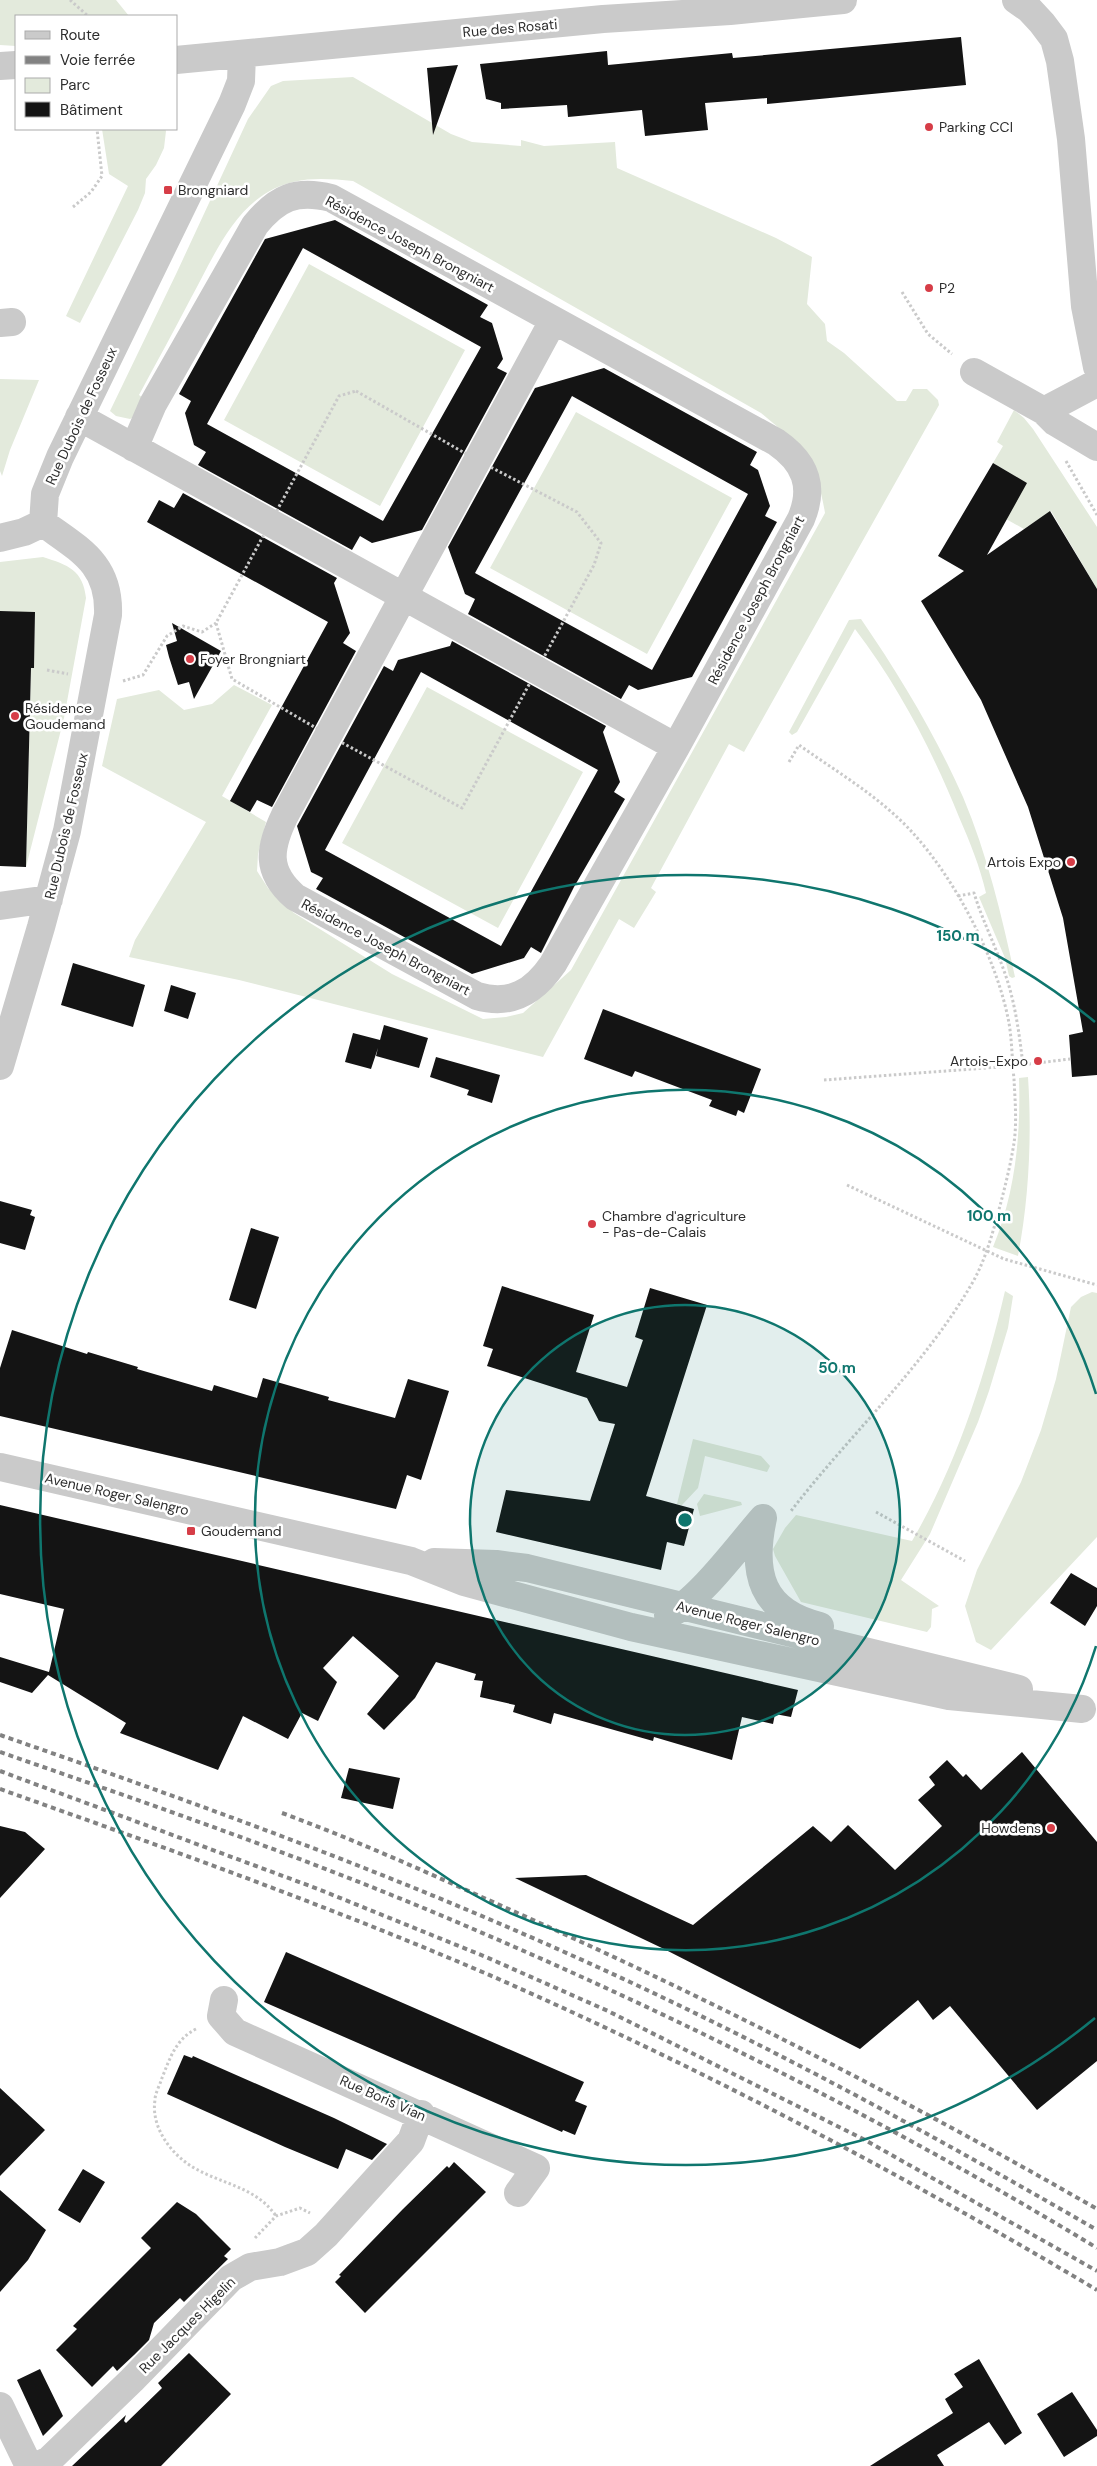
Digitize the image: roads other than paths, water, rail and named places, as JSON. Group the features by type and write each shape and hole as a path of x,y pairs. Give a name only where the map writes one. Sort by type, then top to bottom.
{"street":[{"name":"Rue des Rosati","path":"178,60 528,26 666,8 843,0"},
{"path":"1029,3 1054,39 1060,60 1071,139 1085,306 1097,367"},
{"name":"Rue Dubois de Fosseux","path":"0,1066 67,831 108,615 107,590 102,576 90,557 43,523 42,512 45,494 79,417 232,104 240,81 242,54"},
{"path":"0,66 15,66"},
{"name":"Résidence Joseph Brongniart","path":"134,448 153,404 255,225 273,207 294,195 307,193 330,198 553,320 776,442 788,450 804,472 808,501 801,519 676,747 553,964 535,986 518,996 500,1000 477,996 295,897 284,887 273,868 272,857 278,828 553,320"},
{"path":"974,372 1044,412 1097,447"},
{"path":"1044,412 1097,383"},
{"path":"79,417 676,747"},
{"path":"0,538 24,532 43,523"},
{"path":"0,906 49,899"},
{"name":"Avenue Roger Salengro","path":"0,1467 410,1561 464,1582 631,1626 949,1696 1089,1710"},
{"path":"631,1626 661,1617 681,1607 776,1517 758,1542 760,1572 771,1598 779,1609 789,1616 814,1624 1022,1673 1051,1697"},
{"name":"Avenue Roger Salengro","path":"410,1561 510,1565 1051,1697 1089,1710"},
{"name":"Rue Boris Vian","path":"222,2008 235,2032 421,2114 536,2168 518,2193"},
{"name":"Rue Jacques Higelin","path":"37,2466 49,2460 120,2392 231,2278 250,2267 280,2262 307,2252 326,2235 411,2141 421,2114"},
{"path":"0,2406 29,2466"}],"railway":[{"path":"0,1735 359,1866 571,1955 706,2018 838,2086 1097,2230"},
{"path":"0,1752 317,1866 421,1907 595,1983 850,2108 933,2153 1097,2248"},
{"path":"0,1771 318,1889 486,1957 608,2011 865,2140 1097,2271"},
{"path":"0,1789 187,1856 372,1926 494,1977 571,2012 724,2085 800,2124 950,2205 1097,2290"},
{"path":"282,1813 427,1873 662,1980 809,2052 954,2129 1097,2209"}],"place":[{"name":"Parking CCI","path":"929,127"},
{"name":"Brongniard","path":"168,190"},
{"name":"P2","path":"929,288"},
{"name":"Foyer Brongniart","path":"190,659"},
{"name":"Résidence Goudemand","path":"15,716"},
{"name":"Artois Expo","path":"1071,862"},
{"name":"Artois-Expo","path":"1038,1061"},
{"name":"Chambre d'agriculture - Pas-de-Calais","path":"592,1224"},
{"name":"Goudemand","path":"191,1531"},
{"name":"Howdens","path":"1051,1828"}]}
